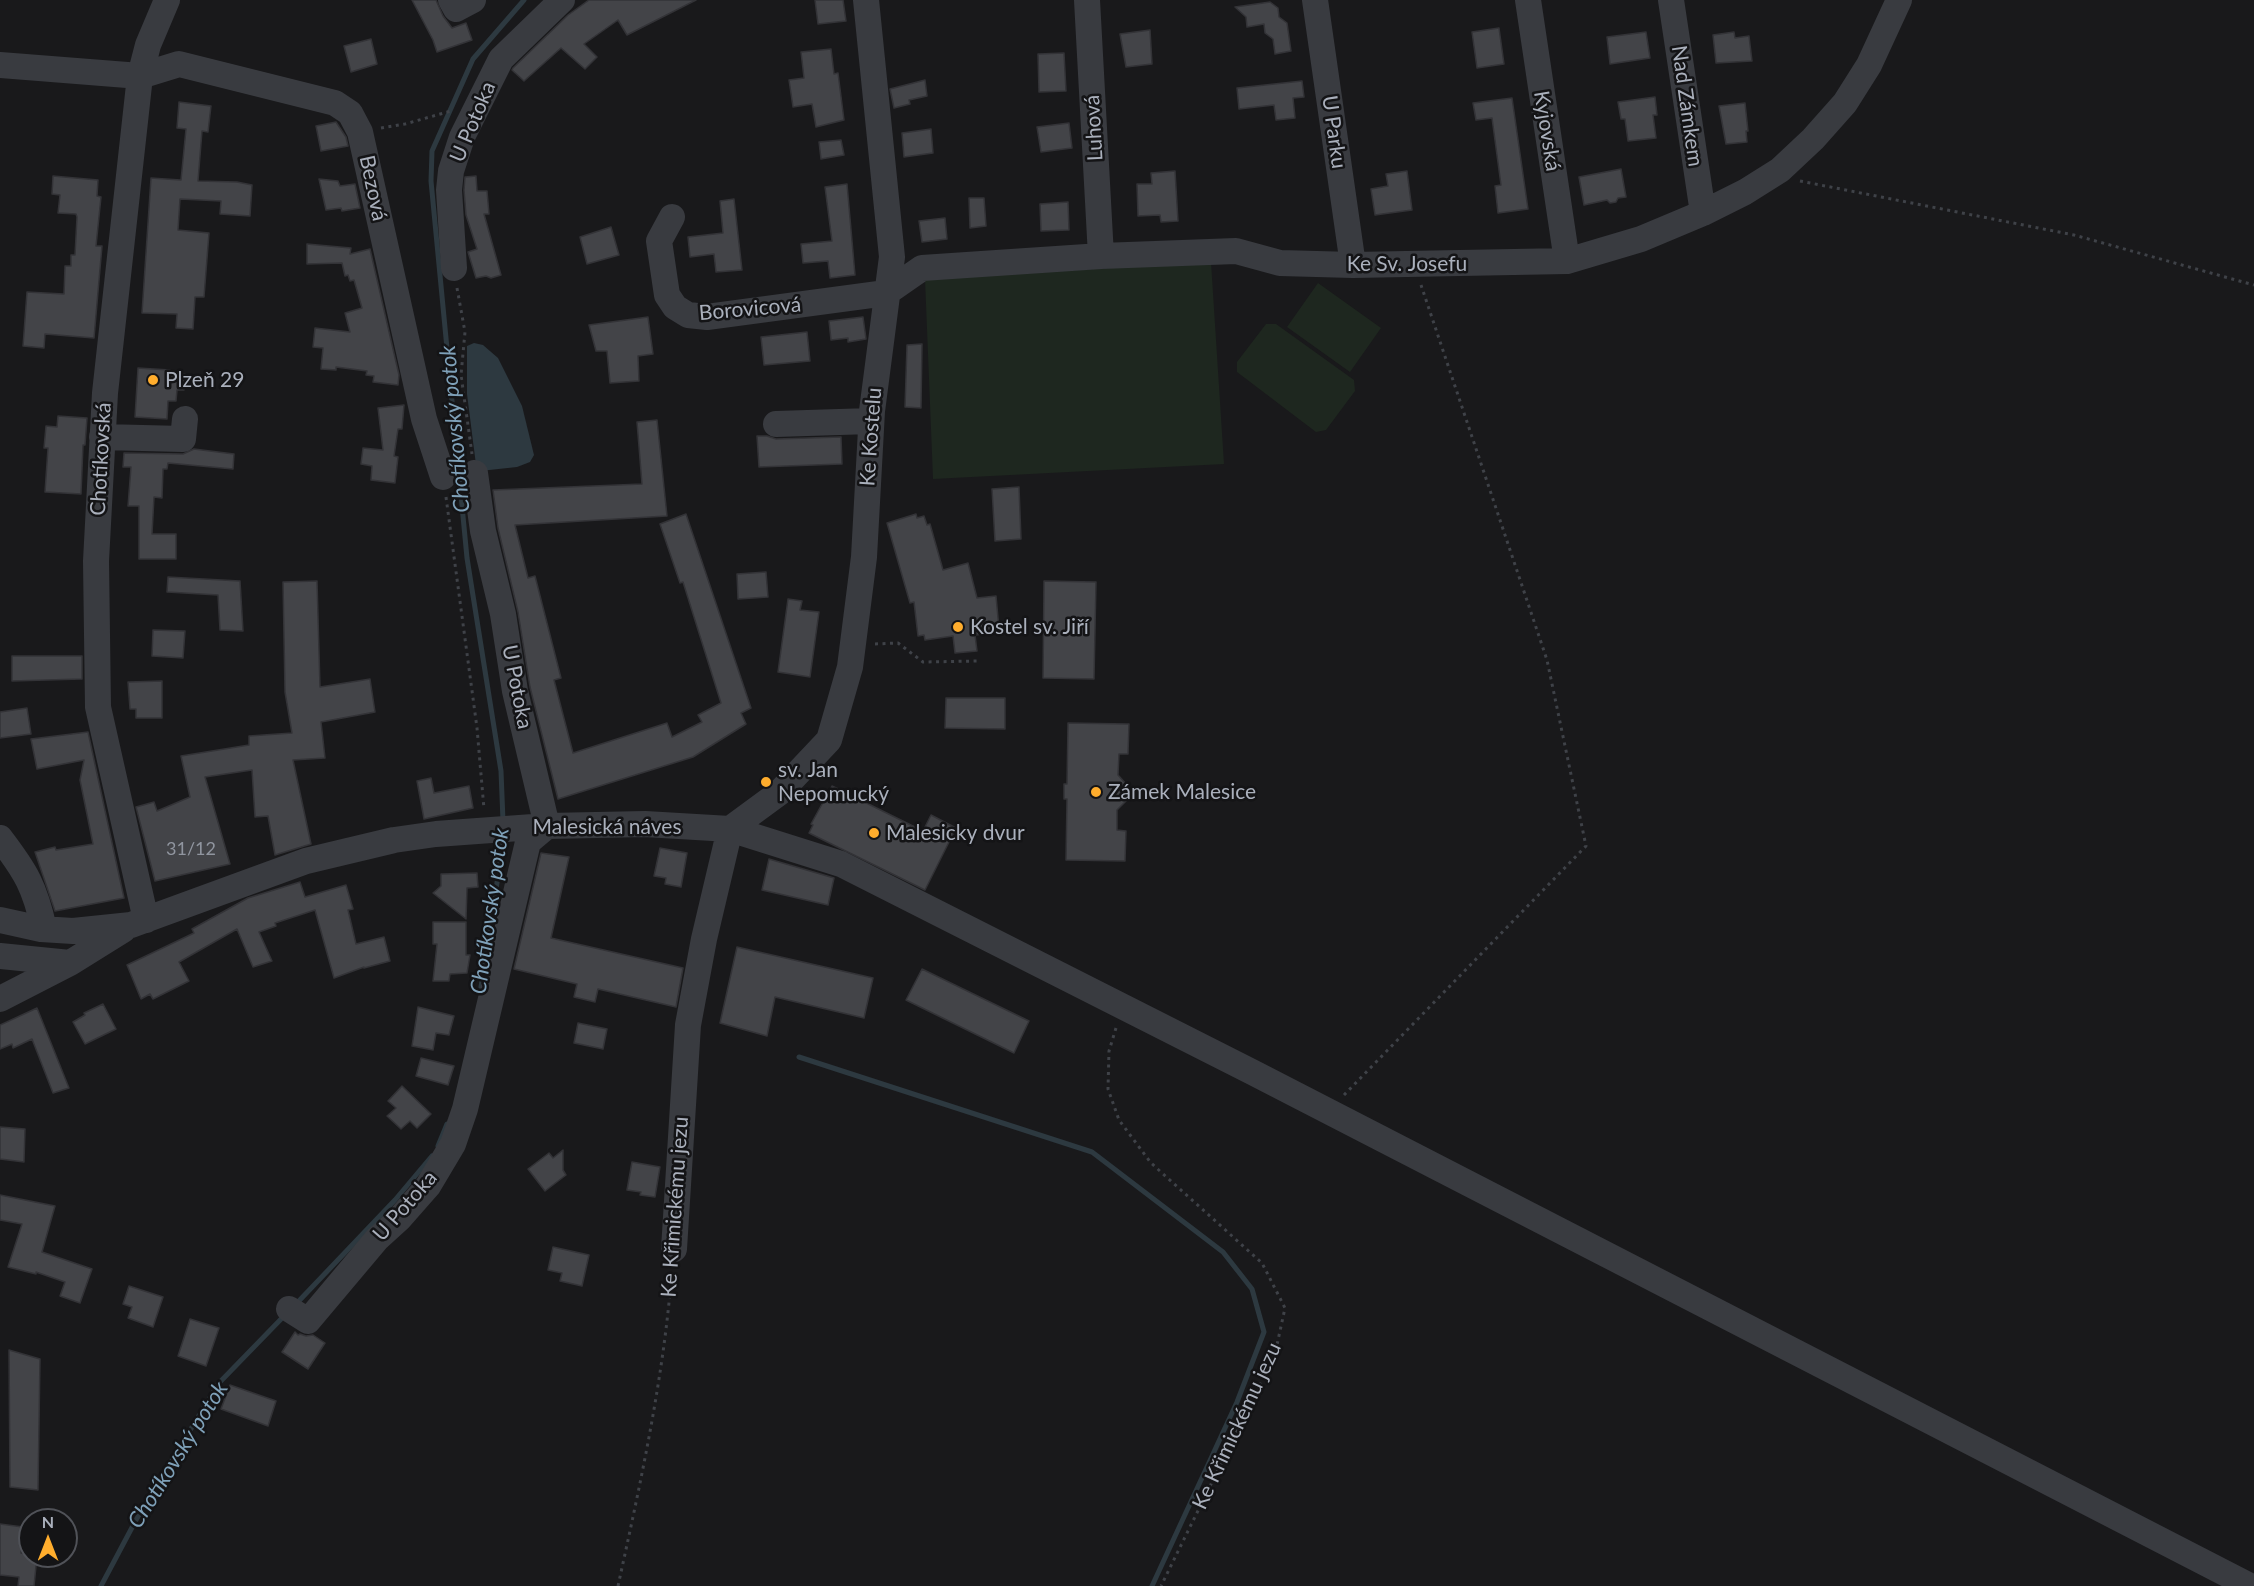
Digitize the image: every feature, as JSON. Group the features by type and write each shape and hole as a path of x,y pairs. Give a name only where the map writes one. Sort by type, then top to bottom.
{"street":[{"name":"Chotíkovská","path":"139,923 98,708 96,561 106,381 140,76 148,45 167,0"},
{"path":"451,0 456,9 473,0"},
{"name":"U Potoka","path":"454,268 449,190 462,137 501,59 562,0"},
{"name":"Ke Kostelu","path":"730,829 779,793 829,740 852,656 864,557 871,421 892,257 866,0"},
{"name":"Luhová","path":"1088,0 1101,256"},
{"name":"U Parku","path":"1315,0 1353,265"},
{"name":"Kyjovská","path":"1528,0 1567,261"},
{"name":"Nad Zámkem","path":"1671,0 1703,213"},
{"name":"Ke Sv. Josefu","path":"886,293 922,268 1101,256 1236,251 1280,263 1353,265 1567,261 1641,239 1703,213 1745,192 1780,170 1813,140 1845,104 1869,65 1899,0"},
{"name":"Bezová","path":"140,76 179,64 335,104 350,113 360,132 424,419 442,477"},
{"path":"0,65 140,76"},
{"name":"Borovicová","path":"672,217 659,241 667,295 675,307 688,315 708,317 886,293"},
{"path":"102,437 183,440 185,419"},
{"path":"776,424 871,421"},
{"name":"U Potoka","path":"289,1309 308,1321 377,1239 399,1219 428,1186 453,1144 465,1109 528,842 548,826 515,691 503,614 483,531 475,473"},
{"name":"Malesická náves","path":"0,999 70,963 139,923 306,861 394,840 488,829 548,826 645,825 730,829 841,864 1130,1010 2250,1586"},
{"name":"Ke Křimickému jezu","path":"674,1249 688,1025 704,939 730,829"},
{"path":"0,838 29,879 38,899 44,929"},
{"name":"Malesická náves","path":"0,920 44,929 73,931 139,923"},
{"path":"0,956 70,963"}],"path":[{"path":"360,132 405,124 440,114"},
{"path":"1780,170 1799,181 2074,235 2254,285"},
{"path":"1328,1112 1586,846 1547,660 1414,264"},
{"path":"454,268 465,332 461,375 475,473"},
{"path":"442,477 451,524 488,829"},
{"path":"898,643 923,662 978,661"},
{"name":"Ke Křimickému jezu","path":"1130,1010 1121,1012 1109,1051 1108,1089 1119,1120 1151,1163 1262,1263 1286,1308 1275,1354 1161,1586"},
{"name":"Ke Křimickému jezu","path":"618,1586 639,1491 661,1362 674,1249"}],"shaded area":[{"path":"1211,262 1224,464 933,479 925,279"},
{"path":"1318,283 1381,328 1350,372 1287,327"},
{"path":"1266,324 1276,324 1354,380 1355,391 1326,430 1316,432 1237,372 1237,362"},
{"path":"474,343 483,345 498,358 522,406 534,455 530,462 517,467 480,471 476,465 467,394 467,346"}],"building":[{"path":"412,0 436,0 443,16 452,28 466,23 472,40 437,52"},
{"path":"589,0 696,0 627,35 618,20 584,44 597,57 585,69 561,48 524,81 512,70 568,15"},
{"path":"815,0 843,0 846,21 818,24"},
{"path":"1270,2 1278,8 1279,17 1287,23 1291,51 1275,54 1273,39 1265,33 1264,24 1247,27 1246,17 1235,7"},
{"path":"1499,28 1504,64 1477,68 1472,32"},
{"path":"1150,30 1152,64 1126,67 1120,34"},
{"path":"1646,32 1650,58 1610,64 1607,37"},
{"path":"1734,32 1735,38 1749,36 1752,61 1716,63 1713,35"},
{"path":"371,39 377,64 351,72 344,46"},
{"path":"831,49 834,74 838,73 844,120 816,127 812,104 793,107 789,80 804,78 801,52"},
{"path":"1064,53 1066,91 1039,92 1038,54"},
{"path":"925,80 927,96 909,100 910,104 894,108 890,89"},
{"path":"1302,81 1304,97 1293,98 1295,118 1276,120 1274,105 1239,109 1237,88"},
{"path":"1655,97 1657,115 1653,115 1656,138 1628,141 1625,119 1621,119 1618,102"},
{"path":"1512,98 1528,209 1498,213 1495,186 1501,185 1492,118 1476,120 1473,103"},
{"path":"179,102 211,106 208,132 202,131 198,181 237,182 252,185 250,216 220,214 221,201 180,199 178,230 209,233 204,297 195,297 193,329 176,328 177,314 142,313 151,178 181,180 186,129 177,128"},
{"path":"1745,103 1747,142 1726,144 1719,106"},
{"path":"336,122 346,137 348,146 321,151 316,126"},
{"path":"1069,123 1072,148 1041,152 1037,127"},
{"path":"931,129 933,153 904,157 902,133"},
{"path":"841,140 844,155 821,159 819,142"},
{"path":"1621,169 1626,197 1618,198 1616,202 1610,203 1607,200 1584,205 1579,177"},
{"path":"1175,171 1178,221 1161,222 1160,215 1138,216 1137,184 1152,184 1151,173"},
{"path":"1407,171 1412,210 1375,215 1371,189 1388,186 1386,174"},
{"path":"53,176 98,180 97,196 101,197 96,246 102,246 94,338 45,334 44,348 23,346 27,292 64,294 65,266 71,266 71,255 75,255 77,217 76,214 58,213 60,195 52,194"},
{"path":"476,176 477,191 487,191 489,214 484,214 501,275 491,278 486,276 476,278 468,252 477,249 466,215 465,177"},
{"path":"319,179 338,181 340,186 355,184 360,208 342,211 341,208 326,210"},
{"path":"847,184 855,275 830,278 828,261 803,263 801,244 832,241 825,187"},
{"path":"969,198 984,198 986,226 970,228"},
{"path":"734,199 742,270 716,272 714,254 690,257 688,237 723,233 720,201"},
{"path":"1068,202 1069,230 1041,231 1040,204"},
{"path":"945,218 947,239 922,242 919,221"},
{"path":"611,227 619,255 587,264 580,237"},
{"path":"307,244 351,248 350,254 370,249 399,375 398,385 373,382 374,376 366,375 367,371 336,367 336,370 321,369 323,348 313,347 315,328 350,332 345,313 362,308 354,280 350,281 348,275 345,276 342,263 307,264"},
{"path":"648,317 653,354 638,356 639,381 610,383 607,351 596,351 589,325"},
{"path":"863,317 866,339 848,342 848,338 831,340 829,321"},
{"path":"807,332 810,361 764,365 761,337"},
{"path":"922,344 921,408 905,407 907,345"},
{"path":"138,368 170,370 169,373 185,374 184,390 177,390 176,401 168,401 167,419 135,417"},
{"path":"404,405 402,429 398,429 394,456 398,457 395,483 371,480 372,466 361,464 363,448 383,450 378,408"},
{"path":"58,416 87,418 85,445 83,445 81,494 45,492 48,448 44,448 46,426 57,427"},
{"path":"657,420 667,516 515,525 528,578 535,576 561,678 554,680 573,753 667,723 672,737 702,722 698,715 721,703 683,582 680,583 660,524 686,514 751,708 741,713 746,724 693,757 558,799 530,687 518,612 498,528 493,490 642,484 637,422"},
{"path":"757,436 776,439 841,437 842,464 759,467"},
{"path":"194,449 234,454 233,469 168,463 167,469 163,469 162,498 154,497 152,534 176,534 176,559 139,559 139,506 128,506 131,467 123,467 124,453 183,454"},
{"path":"1019,487 1021,539 995,541 992,489"},
{"path":"916,514 917,518 924,516 927,525 930,524 943,570 968,563 977,598 996,596 999,629 984,630 985,634 975,635 977,651 955,653 953,636 925,640 924,635 918,636 914,602 910,603 887,523"},
{"path":"766,572 768,597 738,599 737,574"},
{"path":"168,577 240,581 243,631 220,630 218,595 167,592"},
{"path":"317,581 320,687 370,679 375,712 321,722 325,758 293,760 311,844 275,855 268,816 255,817 252,770 205,777 230,864 155,881 136,807 154,802 157,811 190,797 181,756 249,745 249,736 292,733 285,692 283,582"},
{"path":"1044,581 1096,582 1094,679 1043,678"},
{"path":"788,599 802,601 800,610 819,612 810,677 778,672"},
{"path":"153,630 185,631 183,658 152,656"},
{"path":"12,656 82,656 82,679 12,681"},
{"path":"162,681 162,718 136,718 136,709 130,709 128,682"},
{"path":"946,698 1005,698 1005,729 945,728"},
{"path":"27,708 31,734 0,738 0,712"},
{"name":"Zámek Malesice","path":"1068,723 1129,724 1128,754 1119,754 1118,775 1127,785 1127,800 1117,810 1117,830 1126,831 1125,861 1066,860 1067,799 1064,799 1064,784 1067,784"},
{"path":"88,732 124,898 55,911 35,852 55,847 56,850 93,844 80,780 84,760 37,769 31,739"},
{"path":"431,778 434,793 469,786 473,808 424,819 417,781"},
{"path":"832,786 923,831 931,815 956,828 925,890 809,833 813,825 811,824"},
{"path":"660,848 687,853 681,887 665,884 666,878 654,876"},
{"path":"541,853 569,857 551,938 683,968 676,1007 598,989 595,1002 574,997 577,984 514,969"},
{"path":"769,859 834,878 828,905 762,890"},
{"path":"477,873 478,887 467,888 466,919 433,893 441,886 441,874"},
{"path":"300,882 305,897 346,885 353,909 348,910 356,944 384,937 390,961 364,967 334,978 315,910 275,923 276,926 259,932 272,961 253,967 237,929 179,962 189,981 153,999 150,994 141,999 127,965 194,933 192,929 248,898"},
{"path":"433,922 466,922 466,955 470,955 467,973 450,974 449,981 433,981 437,944 433,944"},
{"path":"737,947 873,978 864,1018 775,997 767,1036 720,1023"},
{"path":"922,969 1029,1021 1014,1053 906,1000"},
{"path":"103,1004 116,1029 85,1044 73,1022 85,1015 84,1013"},
{"path":"418,1007 454,1016 449,1035 436,1033 433,1050 412,1046"},
{"path":"37,1008 69,1088 53,1093 32,1039 13,1048 12,1044 0,1049 0,1025"},
{"path":"578,1023 607,1029 603,1049 574,1043"},
{"path":"421,1058 454,1066 448,1085 416,1076"},
{"path":"402,1086 431,1114 417,1128 410,1121 401,1129 387,1116 396,1108 388,1101"},
{"path":"0,1127 25,1129 24,1162 0,1159"},
{"path":"563,1150 563,1170 566,1175 545,1191 528,1169 549,1153 553,1158"},
{"path":"632,1162 660,1167 655,1197 627,1190"},
{"path":"0,1195 55,1206 42,1252 92,1269 80,1303 60,1296 65,1282 36,1272 36,1274 8,1267 22,1224 0,1220"},
{"path":"553,1247 589,1255 582,1286 560,1281 562,1273 548,1270"},
{"path":"129,1286 163,1297 153,1327 128,1318 132,1307 123,1304"},
{"path":"190,1319 219,1328 206,1366 178,1356"},
{"path":"295,1332 298,1335 313,1335 325,1343 308,1369 282,1352"},
{"path":"9,1350 40,1359 38,1490 10,1487"},
{"path":"230,1385 276,1401 268,1426 221,1409"},
{"path":"0,1524 18,1526 18,1568 36,1568 34,1586 18,1586 19,1577 0,1575"}],"waterway":[{"name":"Chotíkovský potok","path":"503,821 501,771 467,558 431,181 432,151 473,59 524,0"},
{"name":"Chotíkovský potok","path":"481,987 503,836"},
{"path":"799,1057 1092,1152 1223,1252 1252,1289 1264,1332 1237,1402 1152,1586"},
{"name":"Chotíkovský potok","path":"438,1146 447,1124"},
{"name":"Chotíkovský potok","path":"296,1304 395,1200 432,1156"},
{"name":"Chotíkovský potok","path":"101,1586 136,1520 218,1384 285,1315"}],"place":[{"name":"Plzeň 29","path":"153,380"},
{"name":"Kostel sv. Jiří","path":"958,627"},
{"name":"sv. Jan Nepomucký","path":"766,782"},
{"name":"Zámek Malesice","path":"1096,792"},
{"name":"Malesicky dvur","path":"874,833"}]}
